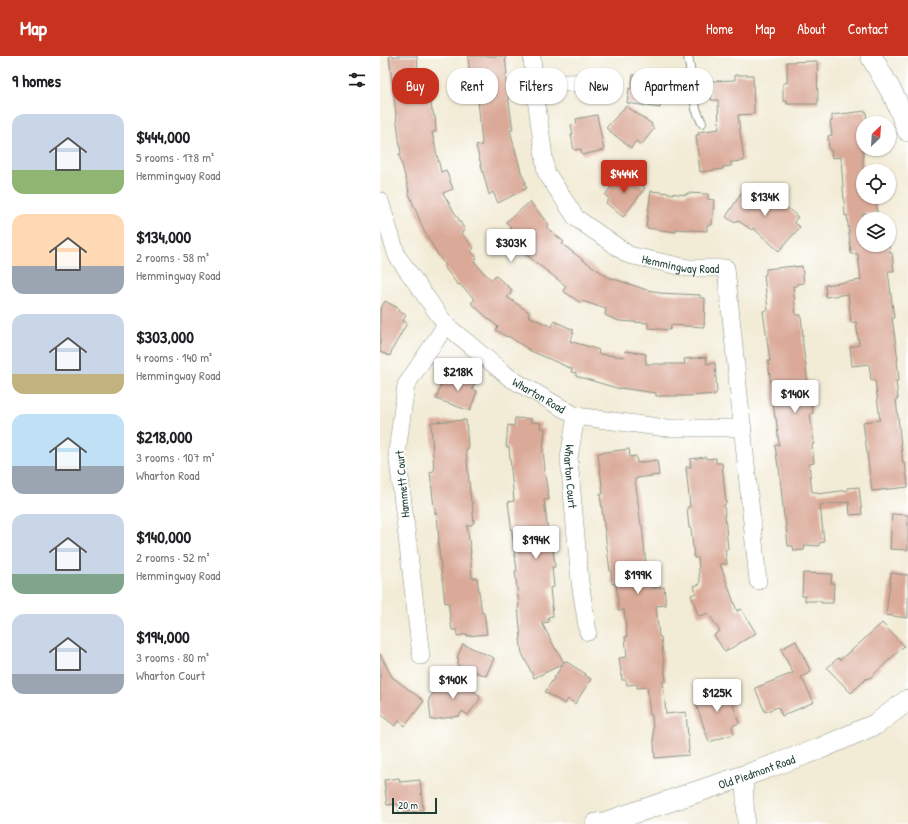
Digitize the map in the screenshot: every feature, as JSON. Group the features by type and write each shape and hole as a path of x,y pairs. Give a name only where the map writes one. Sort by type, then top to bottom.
{"street":[{"name":"Hemmingway Road","path":"532,56 533,68"},
{"path":"871,56 895,98 908,131"},
{"name":"Hemmingway Road","path":"537,104 546,172 576,218 629,255 688,268 726,268 758,581"},
{"name":"Wharton Road","path":"380,201 397,256 446,325 510,378 576,416 666,428 743,428"},
{"name":"Hammett Court","path":"421,656 397,452 406,385 446,325"},
{"name":"Wharton Court","path":"576,416 569,458 580,582 588,632"},
{"name":"Old Piedmont Road","path":"596,824 604,823 744,776 819,749 876,724 908,700"},
{"path":"744,776 746,824"}],"lane":[{"path":"688,56 696,109 702,122"}],"building":[{"path":"389,56 417,56 418,68 392,68 392,80"},
{"path":"468,56 505,56 506,104 509,104 513,130 510,130 521,172 526,183 524,183 527,188 498,203 493,192 489,195 476,146 482,145 478,104 498,104 498,68 469,68"},
{"path":"817,61 818,104 787,104 787,101 783,101 783,83 787,83 787,62"},
{"path":"735,75 753,75 754,114 738,115 744,161 731,162 731,166 723,167 723,169 700,172 696,135 699,135 698,132 719,129 718,100 713,100 713,81 735,80"},
{"path":"629,88 631,89 631,104 627,103"},
{"path":"395,104 431,104 432,111 435,116 436,132 432,133 441,172 446,170 453,189 443,193 465,230 461,233 474,248 471,251 477,258 474,261 492,280 496,276 512,290 510,293 511,294 507,297 530,313 528,316 552,327 554,321 574,330 570,341 599,350 598,354 624,357 625,351 646,354 646,364 685,364 684,359 706,357 707,364 715,363 716,394 656,396 656,393 620,389 576,376 576,373 571,372 572,369 531,351 496,330 498,327 471,303 475,299 459,284 458,285 444,267 446,265 441,260 424,231 408,191 399,154 401,154"},
{"path":"634,104 661,104 660,108"},
{"path":"626,106 652,124 651,125 654,129 641,145 636,141 631,148 606,128"},
{"path":"866,111 866,116 856,116 856,156 863,156 863,164 856,164 856,204 876,204 877,212 856,212 856,252 892,253 894,271 888,271 894,318 892,318 898,360 899,380 896,381 898,399 896,399 903,464 905,463 908,487 872,491 863,422 880,420 875,380 871,380 869,364 852,366 850,347 859,345 856,322 851,323 848,294 826,297 825,285 861,280 858,254 851,254 847,215 845,216 841,157 832,158 831,150 829,150 828,136 832,135 830,122 832,121 832,115"},
{"path":"597,115 604,150 582,155 581,149 574,150 571,125 577,124 576,119"},
{"path":"620,174 626,179 629,175 645,188 623,217 606,203 609,199 605,195 611,187 609,187"},
{"path":"745,187 752,191 755,187 781,205 782,203 798,217 794,222 800,227 779,251 753,228 752,230 737,220 735,223 726,217"},
{"path":"651,191 687,195 687,193 708,194 708,199 714,200 712,225 707,225 707,231 676,229 676,232 647,228"},
{"path":"530,202 549,225 546,227 564,242 562,244 608,277 659,293 700,295 700,298 705,298 704,327 671,325 670,330 648,328 648,323 619,321 605,315 606,309 582,301 581,303 563,291 566,286 524,253 507,232 511,228 506,222"},
{"path":"802,266 804,283 793,286 796,315 801,315 808,385 813,413 810,414 814,444 812,444 814,463 809,464 812,492 818,492 818,494 859,487 862,514 850,515 849,502 820,505 824,542 819,543 819,546 805,545 804,550 794,551 793,546 788,546 784,517 779,467 775,445 779,445 763,311 768,310 764,275 766,274 766,269"},
{"path":"385,301 406,315 403,321 407,323 390,356 380,352 380,310"},
{"path":"450,375 459,378 460,376 475,382 472,389 477,391 470,411 436,399 444,377 449,379"},
{"path":"515,418 531,419 531,422 541,423 540,428 545,428 543,450 544,470 549,499 544,500 548,532 551,531 555,567 552,567 554,587 550,588 553,616 548,617 549,622 542,623 564,663 565,661 586,674 585,675 591,679 575,704 568,699 565,704 545,692 563,664 534,678 522,653 515,571 517,571 508,502 514,501 509,447 506,447 508,425 514,426"},
{"path":"466,420 468,449 466,450 474,523 467,526 471,553 472,578 477,578 482,613 484,613 487,634 467,636 468,634 457,636 457,630 452,630 448,602 445,603 438,542 437,513 435,514 430,472 434,471 431,422"},
{"path":"629,449 630,457 636,456 637,463 657,460 659,475 635,479 649,585 653,585 653,588 664,587 666,605 656,606 666,681 663,681 666,714 686,712 689,755 655,758 652,715 650,715 647,687 637,688 637,684 627,685 626,680 622,680 619,658 627,657 625,637 627,637 624,610 619,611 616,583 612,584 600,494 603,494 598,453"},
{"path":"706,457 707,459 716,458 716,463 722,463 728,549 725,550 727,564 720,564 737,611 741,609 756,633 725,652 714,635 720,631 708,613 700,616 698,615 691,595 696,593 694,586 700,584 698,558 694,558 691,528 689,528 687,507 690,507 686,467 691,467 690,459"},
{"path":"892,514 908,515 908,550 890,549"},
{"path":"803,573 832,574 831,583 834,583 833,603 805,601 805,596 802,596"},
{"path":"891,573 908,575 908,618 886,615"},
{"path":"882,623 904,646 870,678 867,678 851,693 827,668 838,658 840,660 851,651"},
{"path":"796,641 811,672 801,677 814,702 782,716 778,707 765,712 755,688 793,673 781,649"},
{"path":"463,644 494,658 486,676 457,665 459,659 457,658"},
{"path":"380,654 392,677 424,701 405,726 399,721 395,726 380,714"},
{"path":"452,675 480,696 480,699 468,715 462,711 459,716 431,720 429,699 436,689 439,691"},
{"path":"725,684 739,723 732,726 734,734 709,742 696,704 698,703 695,694"},
{"path":"399,778 400,782 420,780 423,810 399,813 398,804 387,805 384,780"}]}
